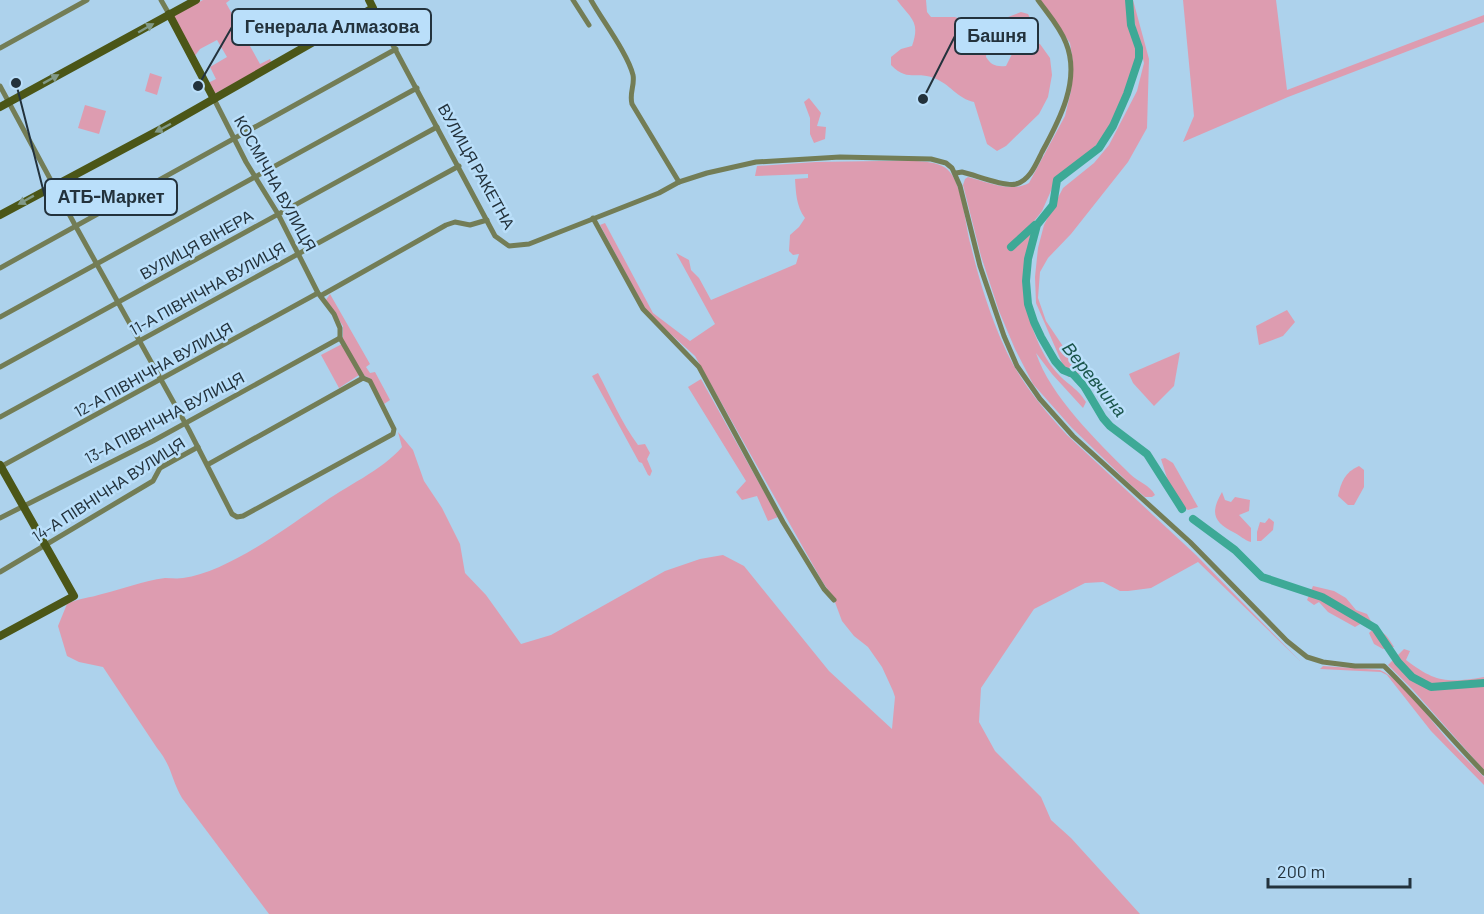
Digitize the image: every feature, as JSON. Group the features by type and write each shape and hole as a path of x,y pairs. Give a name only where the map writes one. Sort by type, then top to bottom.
{"street":[{"path":"0,48 87,0"},
{"name":"КОСМІЧНА ВУЛИЦЯ","path":"161,0 233,138 278,214 320,294 338,321 340,338 364,378 370,381 395,430 393,434 240,517 234,516 230,511 207,465"},
{"path":"0,107 196,0"},
{"path":"573,0 589,25"},
{"path":"591,0 628,63 633,76 630,98 632,104 679,183"},
{"name":"ВУЛИЦЯ РАКЕТНА","path":"371,4 487,220 500,242 514,247 529,244 707,173 748,164 811,158 931,159 946,163 956,173 962,172 1008,184 1023,181 1033,168 1060,119 1070,78 1068,46 1038,0"},
{"path":"0,215 214,99 371,4"},
{"path":"0,267 396,49"},
{"path":"0,86 207,465 364,378"},
{"path":"0,317 417,88"},
{"name":"ВУЛИЦЯ ВІНЕРА","path":"0,367 437,127"},
{"name":"11-А ПІВНІЧНА ВУЛИЦЯ","path":"0,417 459,166"},
{"path":"956,173 980,266 1004,336 1017,366 1040,399 1073,436 1190,542 1287,641 1306,657 1323,662 1355,666 1384,666 1484,773"},
{"path":"593,218 643,309 699,367 783,522 824,589 834,600"},
{"name":"12-А ПІВНІЧНА ВУЛИЦЯ","path":"0,466 446,225 455,222 470,225 487,220"},
{"name":"13-А ПІВНІЧНА ВУЛИЦЯ","path":"0,518 185,423 340,338"},
{"name":"14-А ПІВНІЧНА ВУЛИЦЯ","path":"0,572 153,481 160,468 198,447"},
{"path":"0,466 74,596 0,636"}],"shaded area":[{"path":"203,0 230,0 226,3 260,64 270,59 272,63 214,94 208,83 216,79 210,67 227,57 217,40 200,49 194,57 173,16"},
{"path":"897,0 926,0 927,12 931,17 955,17 963,20 965,26 963,37 967,38 973,30 985,34 990,29 999,27 1003,35 987,46 986,57 992,64 999,66 1006,66 1018,42 1011,40 1006,45 1006,36 1016,31 1020,24 1016,22 1010,24 1008,17 1021,12 1028,14 1034,43 1040,44 1050,58 1052,75 1048,97 1039,114 1006,146 997,151 987,144 974,102 963,98 934,78 907,75 891,65 891,57 901,49 912,46 915,31 913,20"},
{"path":"1040,0 1133,0 1149,59 1147,128 1128,162 1071,234 1048,258 1040,272 1038,298 1046,321 1081,373 1068,377 1036,303 1035,277 1038,248 1044,225 1063,188 1094,163 1109,145 1137,91 1144,63 1133,15 1130,19 1137,49 1135,67 1109,130 1092,150 1058,175 1042,211 1032,224 1025,273 1025,291 1029,317 1039,344 1052,367 1086,402 1083,408 1036,353 1052,386 1076,418 1104,448 1130,474 1153,492 1155,495 1152,497 1145,497 1131,485 1072,428 1033,384 999,311 981,256 963,185 968,177 1007,187 1029,183 1065,116 1071,91 1073,63 1070,43"},
{"path":"1183,0 1276,0 1287,90 1484,15 1484,22 1288,97 1183,142 1194,116"},
{"path":"150,73 162,77 157,95 145,91"},
{"path":"809,98 821,113 817,126 826,127 825,139 814,143 810,134 810,118 804,102"},
{"path":"85,105 106,111 99,134 78,128"},
{"path":"906,161 941,165 947,169 957,184 974,259 994,322 1016,370 1049,415 1067,435 1196,555 1301,662 1198,562 1151,588 1120,591 1103,582 1085,583 1034,609 981,688 979,722 995,751 1041,797 1051,820 1071,838 1140,914 269,914 182,798 166,761 103,667 79,662 67,656 58,626 67,604 71,602 149,581 200,574 218,568 254,549 385,463 402,447 398,432 413,450 424,481 442,508 460,544 465,573 486,595 521,644 551,635 665,571 700,559 723,555 744,566 829,671 892,729 895,697 882,667 868,647 854,636 842,621 833,597 695,356 653,318 643,305 600,225 605,223 653,313 690,341 715,324 676,253 689,260 691,270 699,278 711,300 796,264 799,254 793,255 789,251 790,235 805,218 798,204 795,179 808,178 808,174 755,176 757,166 816,162"},
{"path":"330,294 370,364 366,367 370,373 375,372 390,400 384,404 371,379 363,375 343,340 343,326 326,300"},
{"path":"1287,310 1295,322 1283,336 1259,345 1256,326"},
{"path":"342,344 359,375 339,388 321,355"},
{"path":"1180,352 1174,386 1154,406 1133,383 1129,374"},
{"path":"598,373 632,436 638,445 645,444 650,453 647,459 652,471 650,476 639,462 592,376"},
{"path":"701,379 778,517 768,521 757,496 742,500 736,492 746,481 688,387"},
{"path":"1165,458 1173,463 1198,507 1188,510 1185,508 1168,481 1161,459"},
{"path":"1359,466 1364,470 1364,487 1354,505 1348,505 1338,496 1339,491 1347,474"},
{"path":"1222,492 1225,500 1231,502 1235,497 1250,500 1249,511 1239,515 1251,528 1251,542 1218,521 1215,511"},
{"path":"1269,518 1274,522 1273,530 1261,541 1257,541 1260,522 1265,523"},
{"path":"1313,586 1334,591 1346,598 1356,610 1367,614 1372,623 1370,626 1362,623 1355,627 1328,612 1319,602 1314,605 1307,600"},
{"path":"1372,630 1383,633 1394,647 1383,649 1374,644 1369,633"},
{"path":"1404,649 1410,651 1406,660 1434,677 1461,680 1484,677 1484,770 1388,665"},
{"path":"1323,666 1380,670 1398,682 1452,745 1484,777 1484,785 1431,731 1387,675 1381,672 1320,669"}],"waterway":[{"name":"Веревчина","path":"1129,0 1131,25 1139,48 1139,58 1113,126 1099,148 1057,180 1053,205 1037,225 1028,259 1026,281 1028,304 1041,337 1055,361 1063,370 1073,374 1084,386 1110,426 1147,454 1182,509"},
{"path":"1011,247 1035,225"},
{"name":"Веревчина","path":"1193,519 1235,550 1262,577 1322,597 1375,628 1398,662 1412,677 1431,687 1484,683"}],"place":[{"name":"АТБ-Маркет","path":"16,83"},
{"name":"Генерала Алмазова","path":"198,86"},
{"name":"Башня","path":"923,99"}]}
